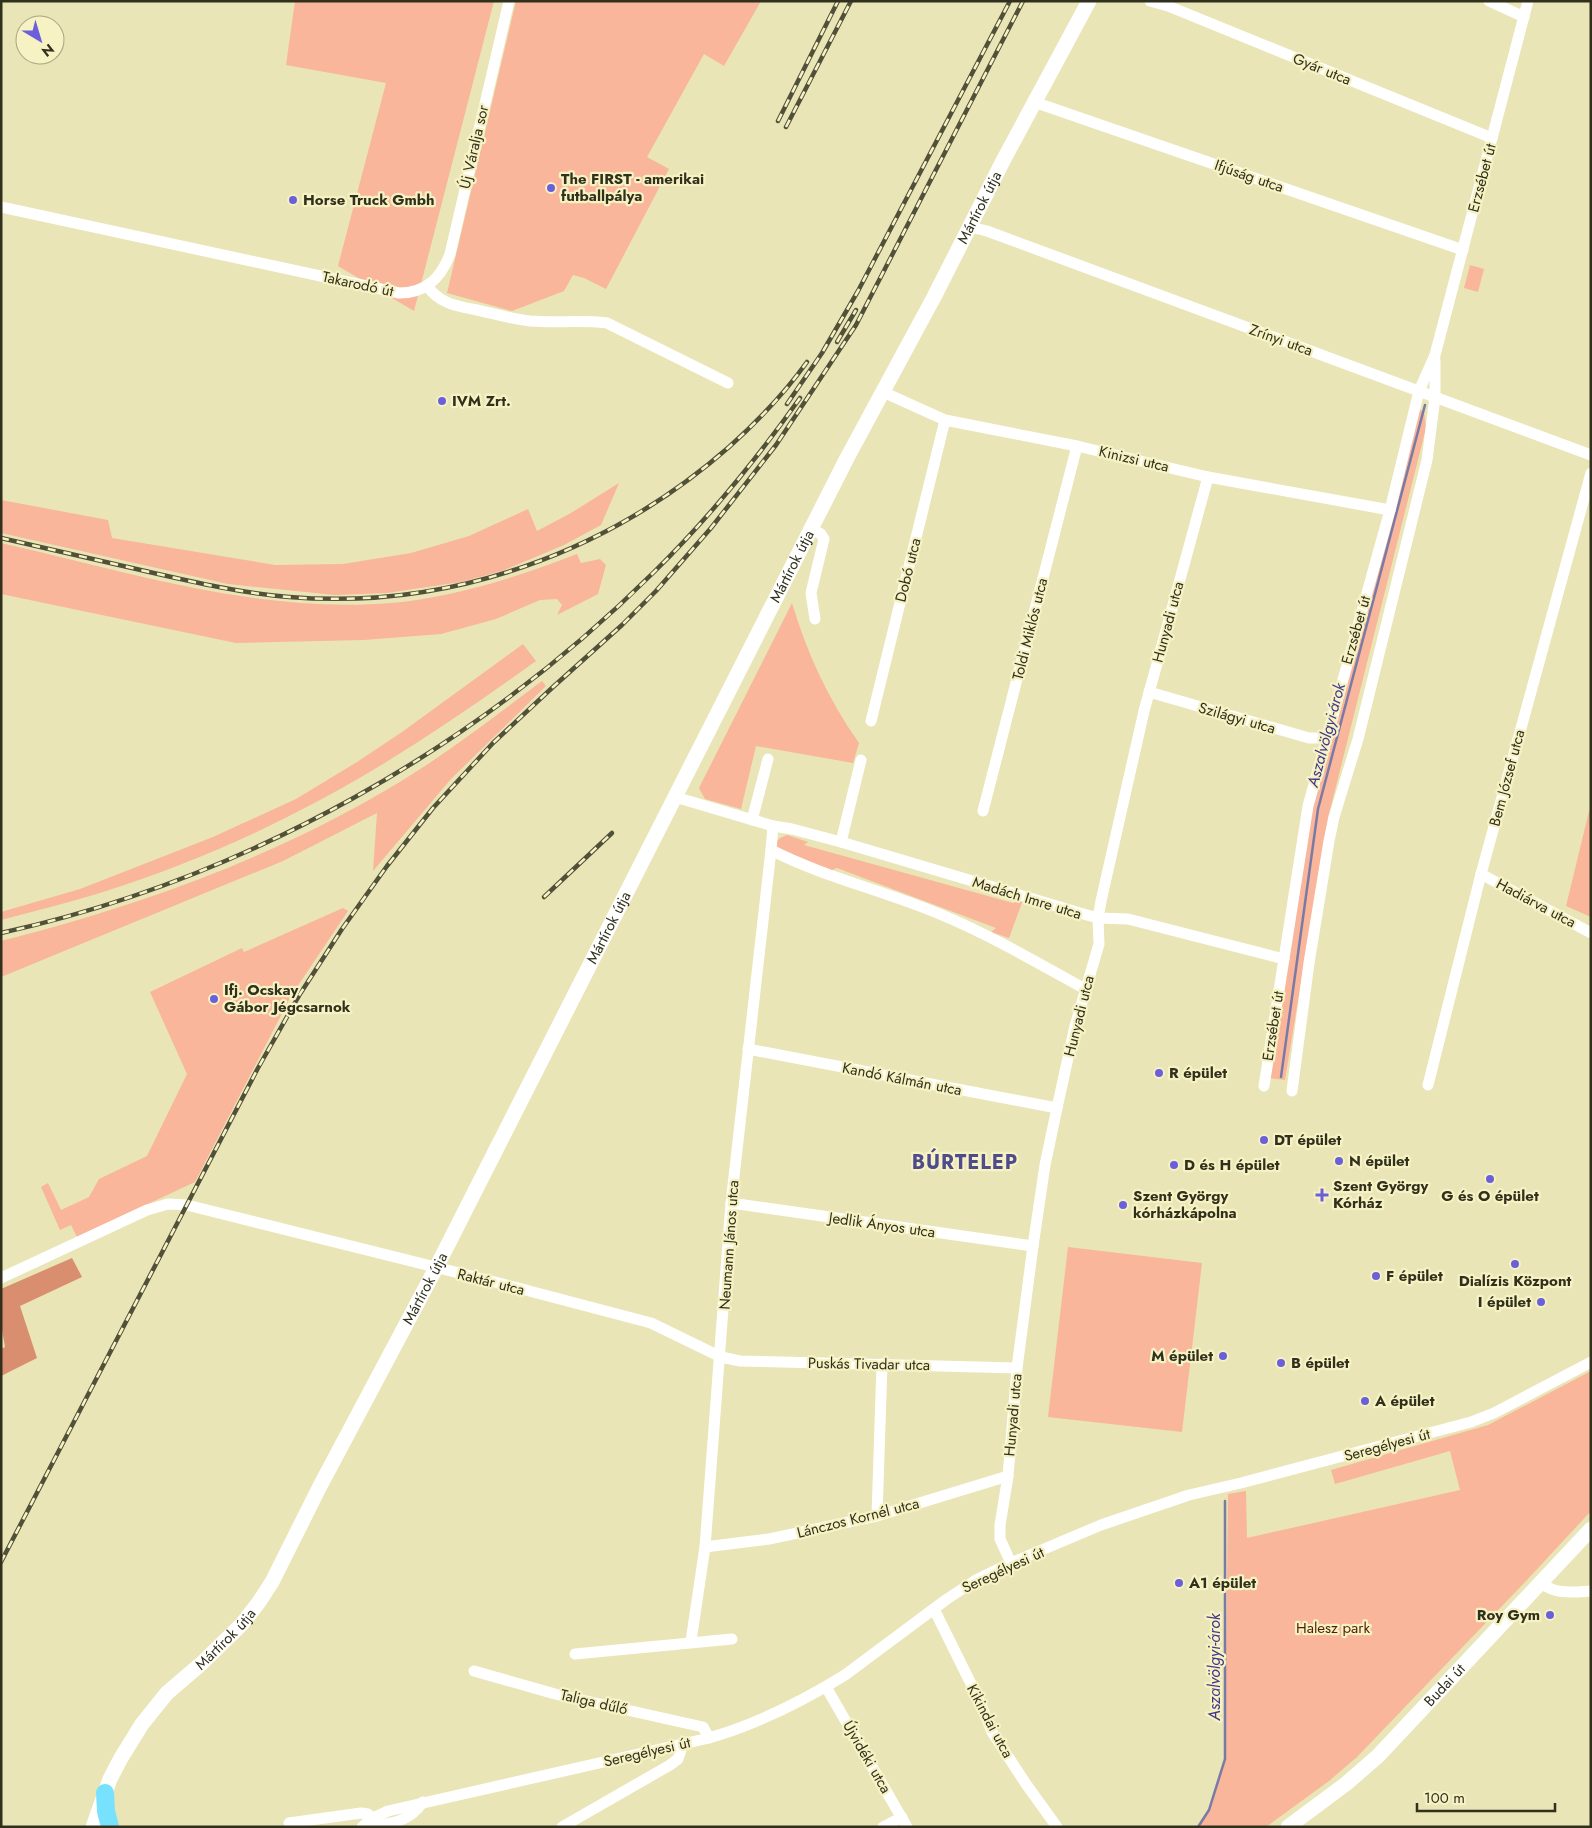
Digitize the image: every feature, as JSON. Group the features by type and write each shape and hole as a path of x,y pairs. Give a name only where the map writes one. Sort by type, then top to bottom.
{"main road":[{"path":"105,1793 106,1811 110,1827"}],"street":[{"name":"Új Váralja sor","path":"427,286 440,274 450,254 508,1"},
{"name":"Mártírok útja","path":"93,1827 105,1793 121,1758 142,1724 177,1683 231,1636 265,1594 436,1268 847,458 1088,1"},
{"name":"Gyár utca","path":"1150,1 1168,6 1492,138"},
{"path":"1489,1 1524,17"},
{"name":"Erzsébet út","path":"1264,1086 1305,820 1390,510 1419,391 1435,355 1528,1"},
{"name":"Ifjúság utca","path":"1034,102 1463,250"},
{"name":"Takarodó út","path":"1,207 399,294 418,291 427,286"},
{"name":"Zrínyi utca","path":"970,227 987,231 1591,455"},
{"path":"427,286 433,295 446,303 506,317 528,321 590,321 607,323 728,383"},
{"name":"Erzsébet út","path":"1292,1091 1309,963 1334,817 1358,739 1427,460 1435,397 1435,355"},
{"name":"Kinizsi utca","path":"883,392 945,420 1077,446 1208,476 1390,510"},
{"name":"Dobó utca","path":"870,721 945,420"},
{"name":"Toldi Miklós utca","path":"983,811 1077,446"},
{"name":"Bem József utca","path":"1428,1085 1481,874 1591,473"},
{"name":"Hunyadi utca","path":"1011,1563 1000,1539 1000,1525 1008,1476 1017,1368 1045,1165 1085,989 1099,944 1098,918 1118,820 1149,692 1208,476"},
{"path":"811,529 821,534 824,539 811,592 815,618"},
{"name":"Szilágyi utca","path":"1149,692 1309,738 1326,738"},
{"path":"752,820 768,759"},
{"path":"841,842 861,760"},
{"name":"Madách Imre utca","path":"675,797 773,826 841,842 1098,918 1128,918 1284,959"},
{"path":"773,826 771,850 824,874 941,915 1016,950 1085,989"},
{"name":"Neumann János utca","path":"691,1641 704,1547 721,1358 732,1203 771,850"},
{"name":"Hadiárva utca","path":"1481,874 1591,933"},
{"name":"Kandó Kálmán utca","path":"748,1049 1057,1108"},
{"name":"Jedlik Ányos utca","path":"732,1203 1033,1246"},
{"name":"Raktár utca","path":"1,1278 147,1210 168,1204 187,1205 651,1323 721,1358"},
{"name":"Puskás Tivadar utca","path":"721,1358 740,1361 1017,1368"},
{"name":"Seregélyesi út","path":"362,1827 388,1811 709,1738 735,1730 762,1719 826,1687 960,1590 1011,1563 1101,1525 1189,1495 1471,1422 1494,1413 1591,1362"},
{"path":"877,1516 882,1364"},
{"name":"Lánczos Kornél utca","path":"704,1547 769,1539 877,1516 1008,1476"},
{"name":"Budai út","path":"1288,1827 1347,1783 1378,1756 1591,1529"},
{"path":"1541,1583 1549,1589 1559,1592 1591,1591"},
{"name":"Kikindai utca","path":"934,1610 979,1700 992,1732 1057,1827"},
{"path":"575,1654 691,1641 732,1639"},
{"name":"Taliga dűlő","path":"474,1672 555,1694 703,1727 709,1738"},
{"name":"Újvidéki utca","path":"826,1687 904,1822"},
{"path":"562,1827 670,1766 678,1759 682,1744"},
{"path":"362,1827 399,1822 417,1811 423,1802"},
{"path":"289,1823 360,1813 368,1814 374,1818"},
{"path":"883,1827 904,1822"}],"green space":[{"path":"295,1 494,1 414,311 338,266 386,83 286,65"},
{"path":"516,1 761,1 724,66 704,54 647,157 669,169 606,289 584,278 573,275 564,291 512,311 447,293"},
{"path":"1470,265 1484,269 1478,292 1464,288"},
{"path":"1416,408 1424,412 1426,428 1328,818 1285,1080 1268,1078 1306,817"},
{"path":"619,483 601,525 564,545 502,571 461,582 387,593 335,595 228,584 1,533 1,500 108,520 112,538 275,565 343,564 411,553 469,536 528,509 537,531 571,513"},
{"path":"1,543 194,588 292,602 342,605 391,603 463,591 532,571 577,554 581,563 600,559 606,565 598,594 557,615 562,605 557,599 540,600 496,619 441,634 364,640 236,643 1,594"},
{"path":"792,603 804,640 828,693 859,743 853,763 756,746 741,809 705,799 699,788"},
{"path":"523,644 536,661 417,742 325,797 270,826 174,867 100,893 1,920 1,912 80,889 213,837 296,799 402,732"},
{"path":"542,681 546,686 451,779 373,871 377,813 283,861 1,977 1,941 106,911 208,876 308,832 356,807 421,769"},
{"path":"1589,811 1591,812 1591,917 1566,906"},
{"path":"787,835 808,842 804,845 1013,903 1023,900 1009,938 991,932 996,928 837,868 829,871 780,857 774,844 780,838"},
{"path":"343,908 348,911 291,996 195,1182 77,1237 71,1225 60,1230 41,1187 48,1183 61,1210 89,1197 99,1179 147,1156 187,1074 150,992 242,948 244,952"},
{"path":"1068,1247 1202,1263 1182,1432 1048,1417"},
{"name":"Halesz park","path":"1591,1371 1591,1511 1357,1757 1329,1781 1266,1827 1198,1827 1209,1810 1225,1759 1228,1494 1246,1491 1247,1538 1460,1490 1450,1451 1335,1484 1331,1470 1488,1425"}],"shaded area":[{"path":"72,1258 82,1277 20,1306 37,1358 1,1376 1,1349 5,1347 1,1324 1,1289"}],"waterway":[{"name":"Aszalvölgyi-árok","path":"1281,1077 1318,809 1425,405"},
{"name":"Aszalvölgyi-árok","path":"1198,1827 1209,1810 1225,1759 1225,1501"}],"railway":[{"path":"778,121 838,1"},
{"path":"786,127 851,1"},
{"path":"787,404 822,353 858,291 1010,1"},
{"path":"1,1562 258,1068 300,994 342,929 387,866 433,808 493,743 622,625 656,591 711,528 776,445 856,325 1023,1"},
{"path":"837,342 856,310"},
{"path":"1,538 199,583 253,593 289,597 349,599 409,594 467,583 524,567 579,544 632,517 682,484 729,447 770,407 807,362"},
{"path":"1,933 92,909 182,879 269,841 353,798 434,749 512,695 585,636 654,572 731,488 800,398"},
{"path":"544,897 612,833"}],"place":[{"name":"The FIRST - amerikai futballpálya","path":"551,188"},
{"name":"Horse Truck Gmbh","path":"293,200"},
{"name":"IVM Zrt.","path":"442,401"},
{"name":"Ifj. Ocskay Gábor Jégcsarnok","path":"214,999"},
{"name":"R épület","path":"1159,1073"},
{"name":"DT épület","path":"1264,1140"},
{"name":"N épület","path":"1339,1161"},
{"name":"D és H épület","path":"1174,1165"},
{"name":"G és O épület","path":"1490,1179"},
{"name":"Szent György Kórház","path":"1322,1195"},
{"name":"Szent György kórházkápolna","path":"1123,1205"},
{"name":"Dialízis Központ","path":"1515,1264"},
{"name":"F épület","path":"1376,1276"},
{"name":"I épület","path":"1541,1302"},
{"name":"M épület","path":"1223,1356"},
{"name":"B épület","path":"1281,1363"},
{"name":"A épület","path":"1365,1401"},
{"name":"A1 épület","path":"1179,1583"},
{"name":"Roy Gym","path":"1550,1615"}],"district":[{"name":"BÚRTELEP","path":"965,1162"}]}
